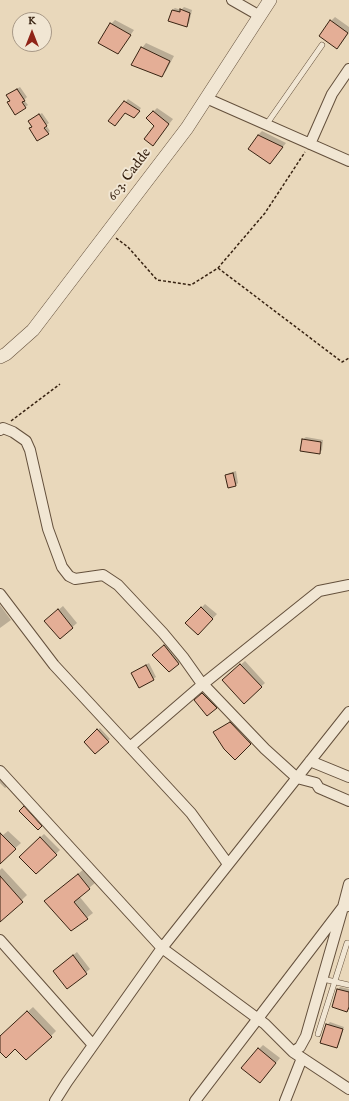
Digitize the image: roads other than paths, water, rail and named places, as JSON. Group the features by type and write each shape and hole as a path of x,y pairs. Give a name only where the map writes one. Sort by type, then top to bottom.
{"street":[{"path":"232,0 260,16"},
{"name":"603. Cadde","path":"0,357 6,354 32,330 187,128 270,0"},
{"path":"310,144 332,94 349,69"},
{"path":"206,98 349,161"},
{"path":"2,429 13,432 26,441 30,450 48,529 62,567 69,576 75,579 103,575 118,586 163,633 203,684 265,749 297,778 316,783 319,788 349,800"},
{"path":"130,747 203,684 319,590 349,585"},
{"path":"0,594 54,664 191,813 228,864"},
{"path":"55,1101 162,948 349,712"},
{"path":"310,761 349,777"},
{"path":"0,771 162,948 258,1018 293,1052 349,1089"},
{"path":"293,1052 300,1047 306,1036 346,907 349,884"},
{"path":"195,1101 258,1018 346,907"},
{"path":"0,940 93,1045"},
{"path":"286,1101 302,1058"}],"lane":[{"path":"266,125 322,45"},
{"path":"318,1034 346,943"},
{"path":"323,979 349,985"}]}
